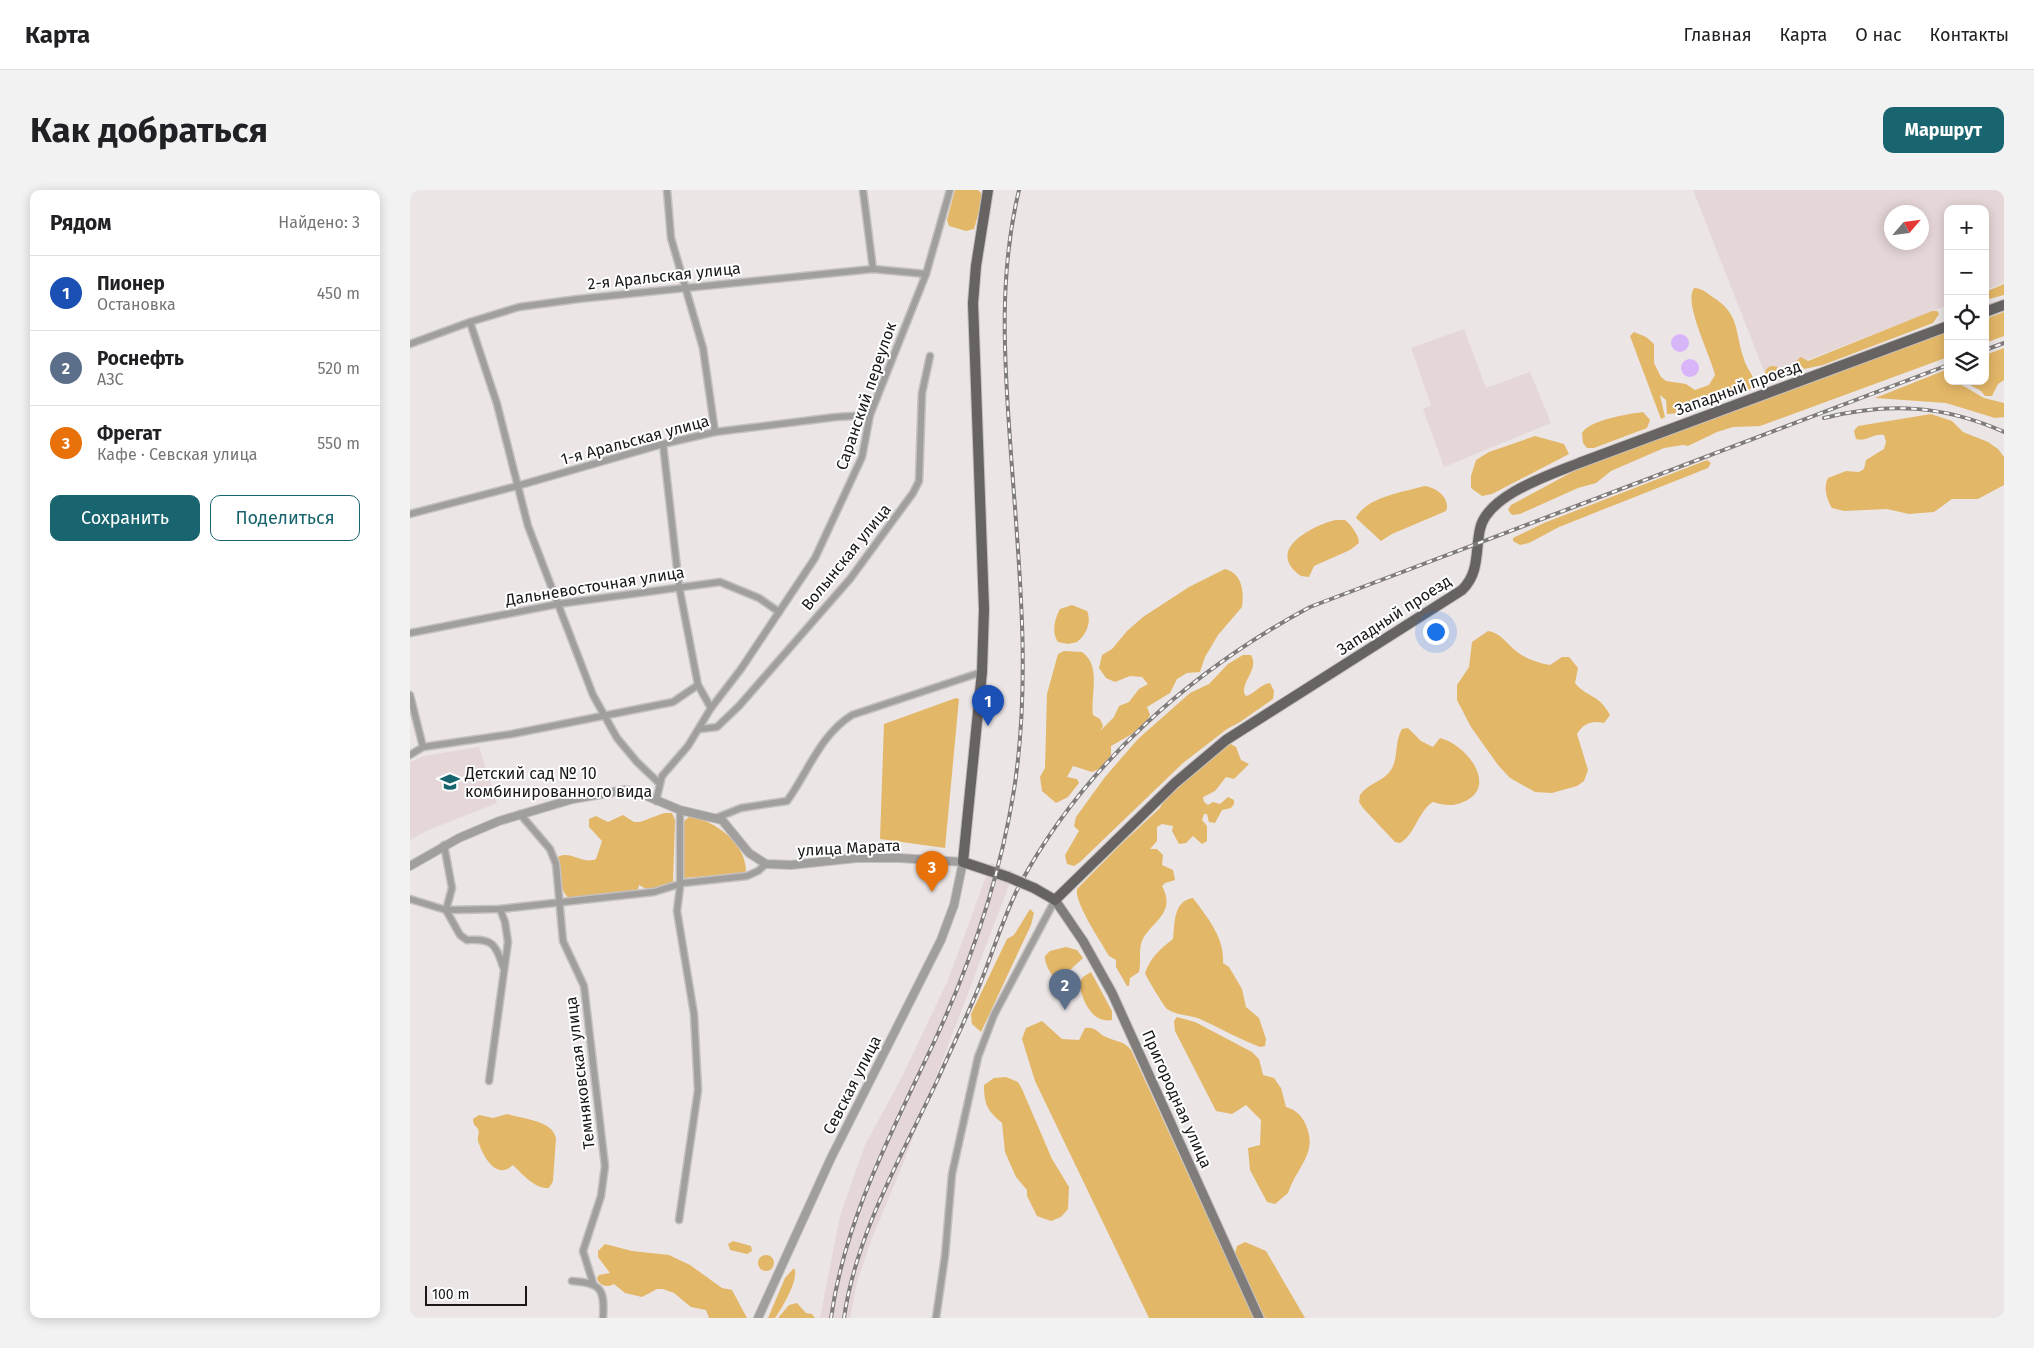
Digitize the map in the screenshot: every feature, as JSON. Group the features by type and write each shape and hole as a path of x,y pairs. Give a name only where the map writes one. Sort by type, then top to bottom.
{"main road":[{"path":"988,190 976,266 973,303 983,547 982,672 963,862 1008,877 1034,888 1055,900"},
{"path":"1989,311 2004,305"},
{"name":"Западный проезд","path":"1055,900 1181,777 1226,740 1462,590 1475,571 1482,522 1494,506 1527,486 1572,466 1944,327"},
{"name":"Пригородная улица","path":"1055,900 1083,940 1112,993 1259,1318"}],"street":[{"path":"667,190 671,238 703,348 715,432"},
{"path":"863,190 873,269"},
{"name":"Саранский переулок","path":"656,800 659,783 700,729 711,708 815,558 862,457 870,416 926,274 950,190"},
{"name":"2-я Аральская улица","path":"410,344 470,322 519,307 873,269 926,274"},
{"path":"470,322 497,404 528,526 593,695 624,748 659,783"},
{"name":"Волынская улица","path":"700,729 717,727 739,706 850,579 913,493 919,481 920,412 930,356"},
{"name":"1-я Аральская улица","path":"410,514 517,486 663,444 715,432 836,416 870,416"},
{"path":"663,444 679,586 698,685 711,708"},
{"name":"Дальневосточная улица","path":"410,633 558,604 679,586 720,582 759,598 779,612"},
{"path":"716,818 741,808 787,801 826,740 838,726 852,715 982,672"},
{"path":"410,755 424,747 512,734 673,702 698,685"},
{"path":"410,695 424,747"},
{"path":"410,866 444,845 520,814 618,790 631,790 680,810 716,818 730,826 749,853 766,864 758,871 739,878 680,883 654,892 500,909 446,910 410,899"},
{"path":"679,1220 698,1090 694,1014 677,911 680,883 680,810"},
{"name":"Темняковская улица","path":"520,814 550,849 556,864 563,941 584,986 605,1166 601,1196 583,1251 593,1283 600,1289 604,1301 603,1318"},
{"path":"444,845 452,888 446,910 460,935 467,940 483,939 490,942 498,952 504,971"},
{"name":"улица Марата","path":"766,864 791,865 858,858 899,858 963,862"},
{"name":"Севская улица","path":"758,1318 831,1158 941,940 954,905 963,862"},
{"path":"936,1318 952,1174 978,1058 994,1015 1055,900"},
{"path":"489,1081 508,942 505,922 500,909"},
{"path":"572,1281 593,1283"}],"shaded area":[{"path":"955,190 978,190 981,193 982,201 974,229 966,231 949,226 947,220"},
{"path":"1693,190 2004,190 2004,283 1989,289 1989,205 1944,205 1944,307 1766,376"},
{"path":"2004,284 2004,295 1989,299 1989,290"},
{"path":"1694,288 1703,290 1721,303 1732,316 1745,363 1753,379 1753,387 1705,405 1697,403 1680,413 1667,414 1666,400 1660,395 1665,417 1661,419 1630,336 1634,332 1646,337 1654,344 1654,363 1661,377 1666,381 1686,384 1695,390 1709,385 1715,375 1692,305"},
{"path":"1932,311 1937,311 1939,314 1933,323 1823,365 1804,369 1796,361 1801,357 1808,361"},
{"path":"2004,312 2004,336 1989,342 1989,340 1989,318"},
{"path":"1464,329 1486,388 1530,372 1551,423 1444,467 1423,409 1431,405 1411,348"},
{"path":"1944,333 1944,358 1760,426 1733,427 1717,432 1688,446 1664,448 1611,471 1596,483 1578,488 1520,514 1512,515 1508,510 1511,505 1574,471 1631,447"},
{"path":"1676,334 1684,334 1689,339 1687,350 1676,352 1671,347 1671,339"},
{"path":"2004,348 2004,380 1998,384 1992,396 1985,396 1981,391 1970,385 1989,385 1989,354"},
{"path":"1686,359 1694,359 1699,364 1697,375 1686,377 1681,372 1681,364"},
{"path":"1770,366 1776,366 1781,371 1779,380 1770,382 1765,377 1765,371"},
{"path":"1944,371 1944,385 1962,385 1984,398 2004,403 2004,417 1995,418 1946,403 1875,398"},
{"path":"1643,412 1650,420 1647,428 1594,448 1587,448 1583,443 1582,433 1586,428 1610,418"},
{"path":"1931,414 1952,421 1963,432 1988,442 1998,449 2004,457 2004,485 1978,499 1952,499 1934,512 1909,514 1887,509 1844,511 1832,508 1826,493 1828,478 1846,471 1859,472 1864,469 1866,460 1884,449 1886,442 1884,435 1860,440 1856,439 1854,431 1858,426"},
{"path":"1535,436 1564,444 1569,454 1492,494 1482,496 1471,488 1471,476 1476,460 1489,452"},
{"path":"1707,460 1711,463 1708,468 1559,527 1529,543 1520,545 1513,541 1513,538 1544,523"},
{"path":"1424,486 1433,488 1441,494 1446,502 1446,511 1392,534 1381,541 1356,518 1368,505 1377,500"},
{"path":"1335,520 1345,520 1352,527 1359,543 1350,550 1314,566 1309,577 1301,576 1291,566 1287,557 1289,548 1304,534"},
{"path":"1225,569 1231,571 1239,579 1243,595 1242,607 1218,635 1205,657 1200,672 1187,673 1177,679 1170,693 1147,707 1150,715 1148,719 1132,734 1111,746 1111,755 1099,769 1092,772 1073,766 1067,777 1077,779 1079,783 1068,797 1056,803 1042,791 1040,777 1045,768 1047,694 1058,654 1064,651 1082,652 1092,665 1094,681 1092,707 1093,715 1100,719 1103,726 1100,731 1114,717 1119,706 1129,702 1139,689 1148,684 1142,677 1130,676 1115,682 1106,678 1099,668 1102,655 1112,649 1127,631 1143,617 1189,587"},
{"path":"1072,605 1087,611 1089,620 1087,628 1077,642 1068,644 1058,642 1054,625 1060,609"},
{"path":"1488,631 1497,634 1520,654 1535,661 1550,665 1562,657 1569,657 1578,668 1575,683 1606,708 1610,715 1604,723 1589,723 1582,727 1577,734 1588,770 1584,781 1577,786 1552,793 1535,792 1510,778 1498,765 1471,727 1457,700 1457,685 1469,667 1472,642"},
{"path":"1243,655 1251,655 1253,660 1252,669 1244,688 1246,696 1263,685 1270,683 1274,691 1273,699 1227,729 1183,763 1080,862 1074,866 1067,864 1065,855 1079,831 1074,826 1076,817 1105,777 1138,739 1190,693 1209,684 1228,664"},
{"path":"956,698 959,699 945,848 880,839 884,724"},
{"path":"1408,728 1421,741 1433,747 1440,738 1460,748 1475,767 1479,777 1479,787 1474,795 1456,805 1433,802 1400,843 1395,842 1359,802 1363,791 1391,770 1402,729"},
{"path":"1229,743 1236,747 1241,760 1249,764 1234,779 1226,777 1215,791 1203,797 1204,802 1208,805 1213,802 1220,804 1228,797 1234,800 1231,808 1222,810 1215,823 1209,822 1207,814 1204,814 1202,820 1207,826 1207,841 1202,844 1193,836 1186,843 1179,844 1172,831 1173,826 1162,824 1157,827 1157,841 1150,849 1157,849 1163,855 1162,865 1173,870 1175,880 1162,886 1166,896 1164,912 1144,937 1140,947 1139,972 1130,978 1129,986 1127,986 1116,967 1116,960 1109,956 1084,912 1077,895 1077,889 1160,808 1165,798"},
{"name":"Детский сад № 10 комбинированного вида","path":"479,747 497,803 426,831 410,840 410,762 424,756"},
{"path":"664,813 672,813 675,820 673,882 650,891 639,885 637,892 570,899 566,895 561,885 558,857 567,855 586,860 596,859 602,841 589,827 589,819 596,816 608,822 623,815 634,822 640,822"},
{"path":"690,816 719,828 735,842 744,861 746,871 744,873 684,878 683,822"},
{"path":"991,863 1014,872 903,1164 872,1238 857,1282 850,1318 820,1318 840,1216 865,1145 902,1077 948,980"},
{"path":"1193,898 1218,936 1223,954 1223,963 1229,967 1242,989 1246,1007 1259,1018 1266,1039 1265,1046 1260,1047 1252,1044 1200,1019 1170,1011 1162,1003 1146,976 1147,967 1153,958 1173,939 1178,908 1186,900"},
{"path":"1030,909 1034,913 1031,925 981,1032 972,1024 971,1014 1007,939 1014,935"},
{"path":"1066,947 1077,950 1083,958 1058,981 1048,969 1045,956 1050,951"},
{"path":"1091,972 1112,1011 1112,1020 1098,1018 1085,1003 1079,983 1083,977"},
{"path":"1177,1017 1195,1022 1252,1052 1259,1059 1263,1075 1274,1078 1281,1088 1286,1107 1296,1112 1304,1121 1310,1141 1309,1150 1288,1193 1275,1204 1267,1202 1250,1170 1248,1148 1260,1145 1261,1120 1246,1105 1232,1114 1216,1111 1175,1031 1174,1021"},
{"path":"1042,1021 1062,1039 1079,1040 1085,1028 1092,1028 1106,1037 1122,1043 1131,1050 1254,1318 1149,1318 1035,1081 1022,1039 1026,1028"},
{"path":"1006,1077 1018,1082 1052,1159 1069,1187 1068,1209 1061,1217 1051,1221 1037,1216 1027,1196 1027,1190 1016,1177 1005,1152 1002,1123 993,1115 986,1103 984,1085 994,1078"},
{"path":"507,1114 536,1121 549,1127 553,1132 556,1138 553,1181 549,1188 534,1184 513,1165 507,1169 501,1170 496,1168 491,1165 483,1153 478,1141 479,1131 473,1119 479,1115 493,1118"},
{"path":"733,1241 751,1246 752,1251 747,1254 730,1250 728,1244"},
{"path":"1245,1242 1266,1251 1305,1318 1265,1318 1235,1253 1237,1246"},
{"path":"605,1244 632,1251 669,1255 690,1265 722,1288 732,1290 747,1318 709,1318 706,1310 691,1307 674,1293 663,1289 657,1289 642,1297 625,1293 614,1284 609,1286 602,1284 597,1278 599,1275 610,1273 598,1257 598,1251"},
{"path":"766,1255 772,1257 774,1263 772,1269 766,1271 760,1269 758,1263 760,1257"},
{"path":"794,1268 795,1279 786,1300 775,1318 768,1318 785,1278"},
{"path":"797,1303 806,1313 812,1314 815,1318 778,1318 789,1305"}],"railway":[{"path":"831,1318 847,1245 872,1175 935,1040 973,949 1001,855 1014,790 1022,703 1023,659 1020,572 1006,377 1005,315 1008,252 1019,190"},
{"path":"1989,349 2004,343"},
{"path":"844,1318 850,1287 869,1226 970,1009 1019,886 1045,842 1075,801 1108,762 1144,726 1183,692 1223,661 1266,632 1310,607 1944,367"},
{"path":"1824,418 1871,410 1893,408 1916,409 1960,416 2004,432"}],"place":[{"name":"Пионер","path":"988,726"},
{"name":"Детский сад № 10 комбинированного вида","path":"450,782"},
{"name":"Фрегат","path":"932,892"},
{"name":"Роснефть","path":"1065,1010"}]}
